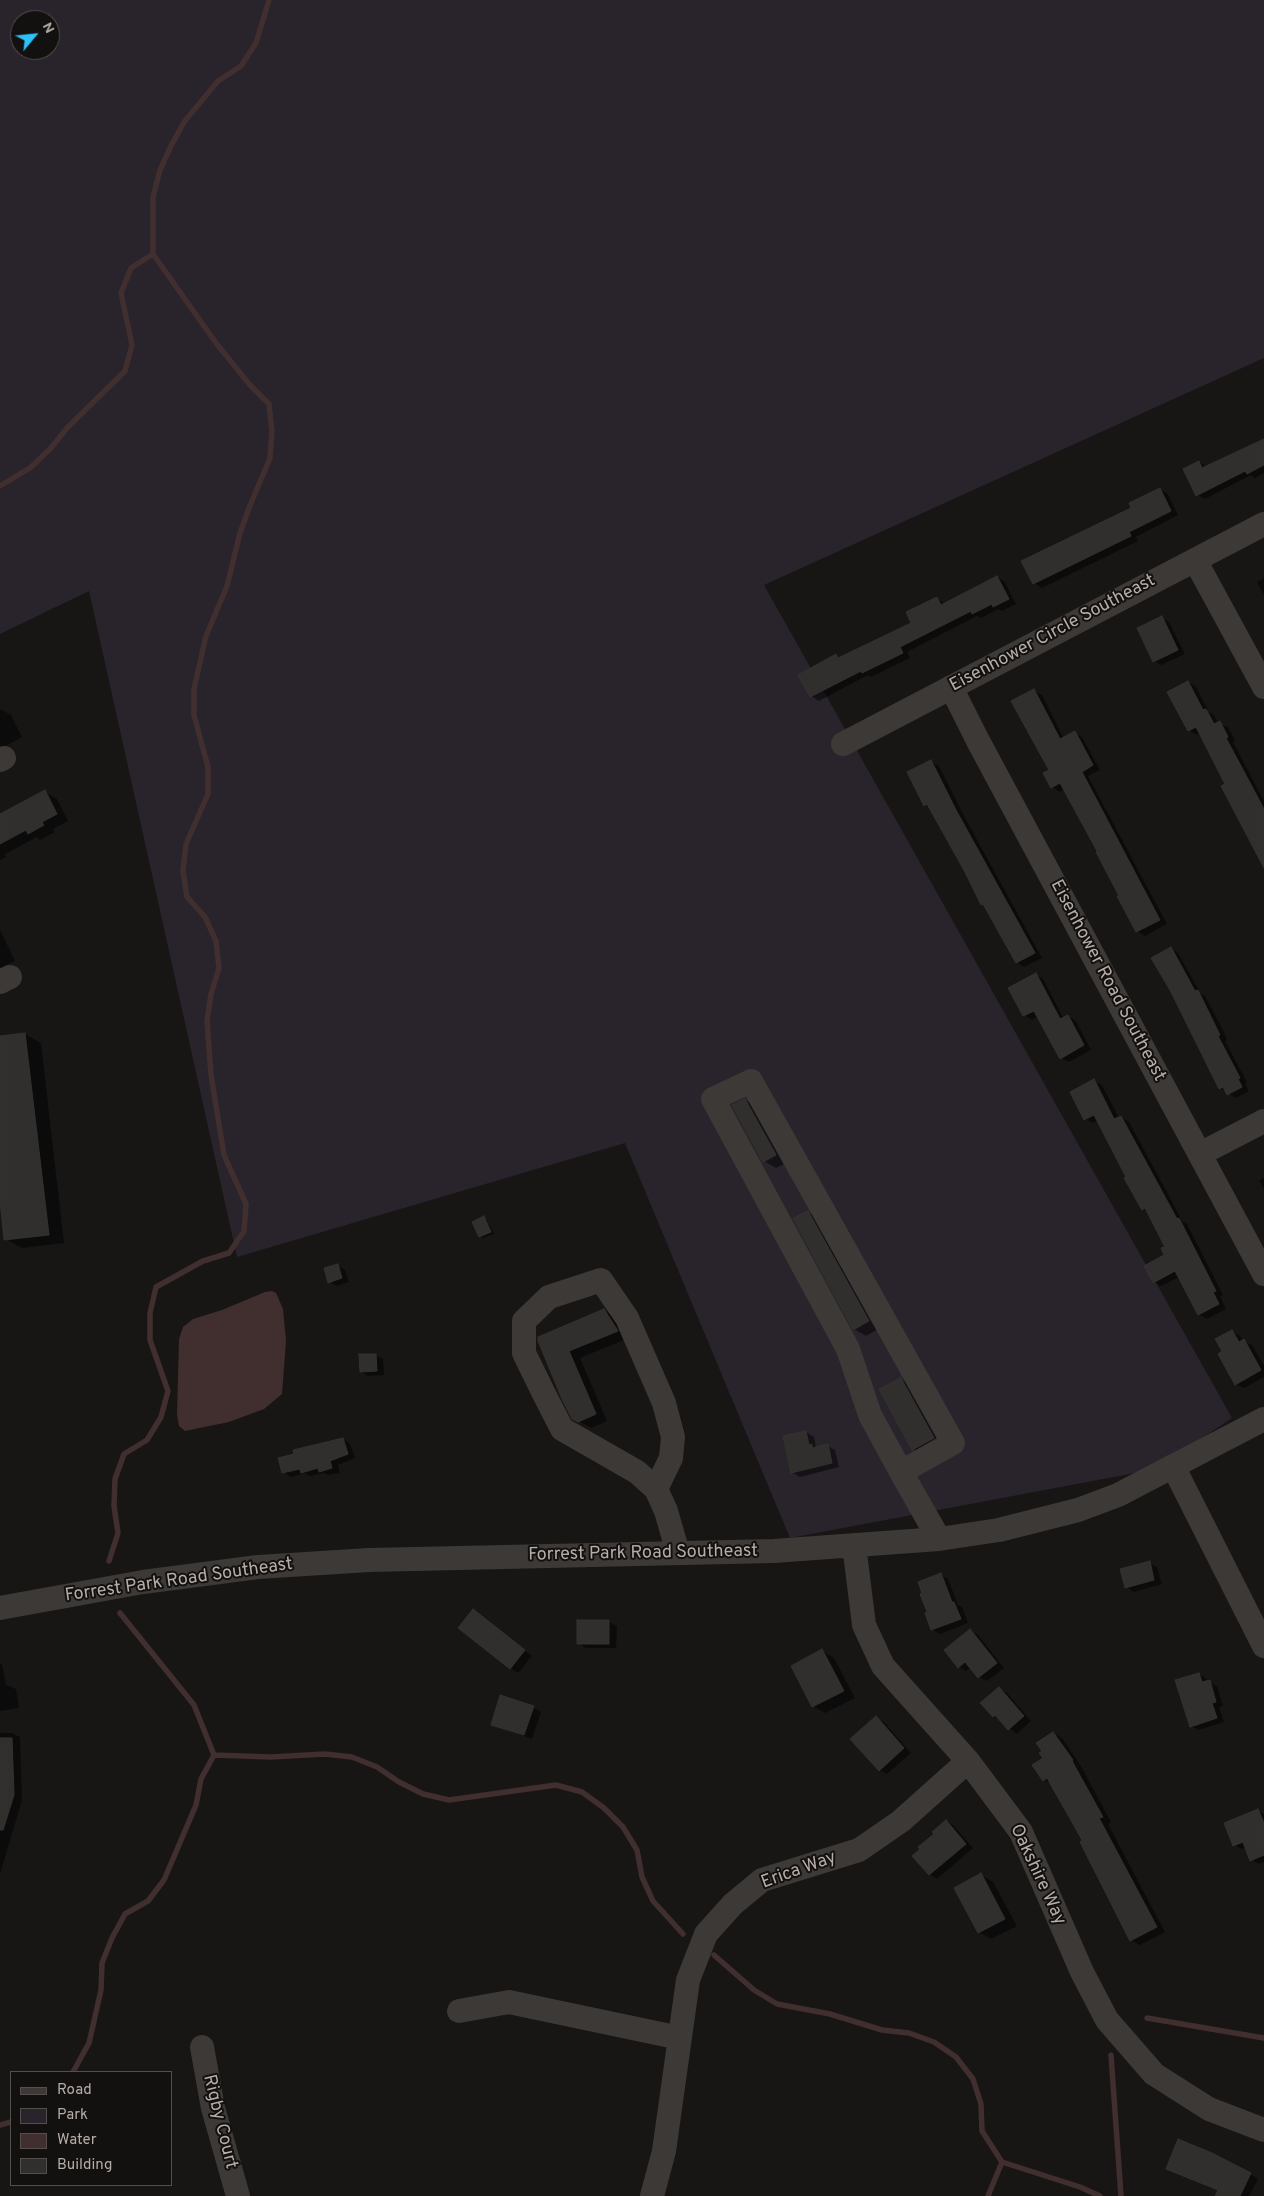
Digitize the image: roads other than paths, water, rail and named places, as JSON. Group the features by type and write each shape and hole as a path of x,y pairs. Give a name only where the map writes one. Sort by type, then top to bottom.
{"street":[{"name":"Eisenhower Circle Southeast","path":"843,744 1264,524"},
{"path":"1195,560 1264,687"},
{"name":"Eisenhower Road Southeast","path":"951,687 977,740 1264,1274"},
{"path":"901,1472 953,1443 751,1081 713,1099 848,1350 870,1415 901,1472 939,1539"},
{"path":"1200,1154 1264,1121"},
{"path":"656,1489 671,1458 673,1437 664,1403 627,1318 601,1280 549,1297 524,1322 524,1352 562,1429 637,1472 656,1489 666,1511 678,1553"},
{"name":"Forrest Park Road Southeast","path":"0,1608 143,1582 258,1567 369,1560 774,1551 939,1539 999,1530 1078,1510 1118,1495 1264,1420"},
{"path":"1174,1466 1264,1646"},
{"name":"Oakshire Way","path":"854,1545 864,1624 883,1666 968,1761 1021,1832 1082,1972 1107,2020 1154,2074 1209,2109 1264,2130"},
{"name":"Erica Way","path":"652,2196 664,2151 688,1980 706,1934 733,1904 762,1880 859,1850 901,1821 968,1761"},
{"path":"459,2010 509,2002 680,2038"},
{"name":"Rigby Court","path":"202,2047 213,2108 238,2196"}],"water":[{"path":"272,1291 276,1293 283,1309 286,1341 282,1394 264,1409 229,1422 185,1431 179,1426 177,1415 179,1339 183,1327 193,1319"}],"waterway":[{"path":"109,1561 118,1533 114,1506 115,1479 124,1454 147,1440 161,1417 168,1391 150,1340 150,1313 156,1287 203,1261 229,1253 244,1231 246,1204 224,1155 211,1075 207,1021 211,994 219,968 216,941 205,917 187,897 183,871 186,844 208,794 208,767 194,715 194,689 206,636 227,586 240,533 270,458 272,431 269,404 250,385 216,343 153,254 153,197 160,170 184,122 218,81 241,66 256,43 269,0"},
{"path":"0,486 30,468 50,449 67,428 125,371 132,345 121,293 131,268 153,254"},
{"path":"120,1613 194,1705 214,1755"},
{"path":"214,1755 271,1757 325,1754 352,1757 377,1767 399,1782 423,1794 449,1800 556,1785 582,1792 604,1808 623,1827 637,1850 642,1877 653,1901 683,1934"},
{"path":"74,2071 89,2043 101,1990 102,1963 112,1938 125,1914 148,1901 164,1880 196,1805 201,1779 214,1755"},
{"path":"714,1955 754,1990 777,2004 830,2014 882,2030 909,2033 934,2042 956,2057 973,2079 981,2104 982,2131 1002,2162 1080,2187 1100,2196"},
{"path":"1147,2018 1264,2038"},
{"path":"1111,2055 1121,2196"},
{"path":"0,2125 10,2122"},
{"path":"988,2196 1002,2162"}]}
